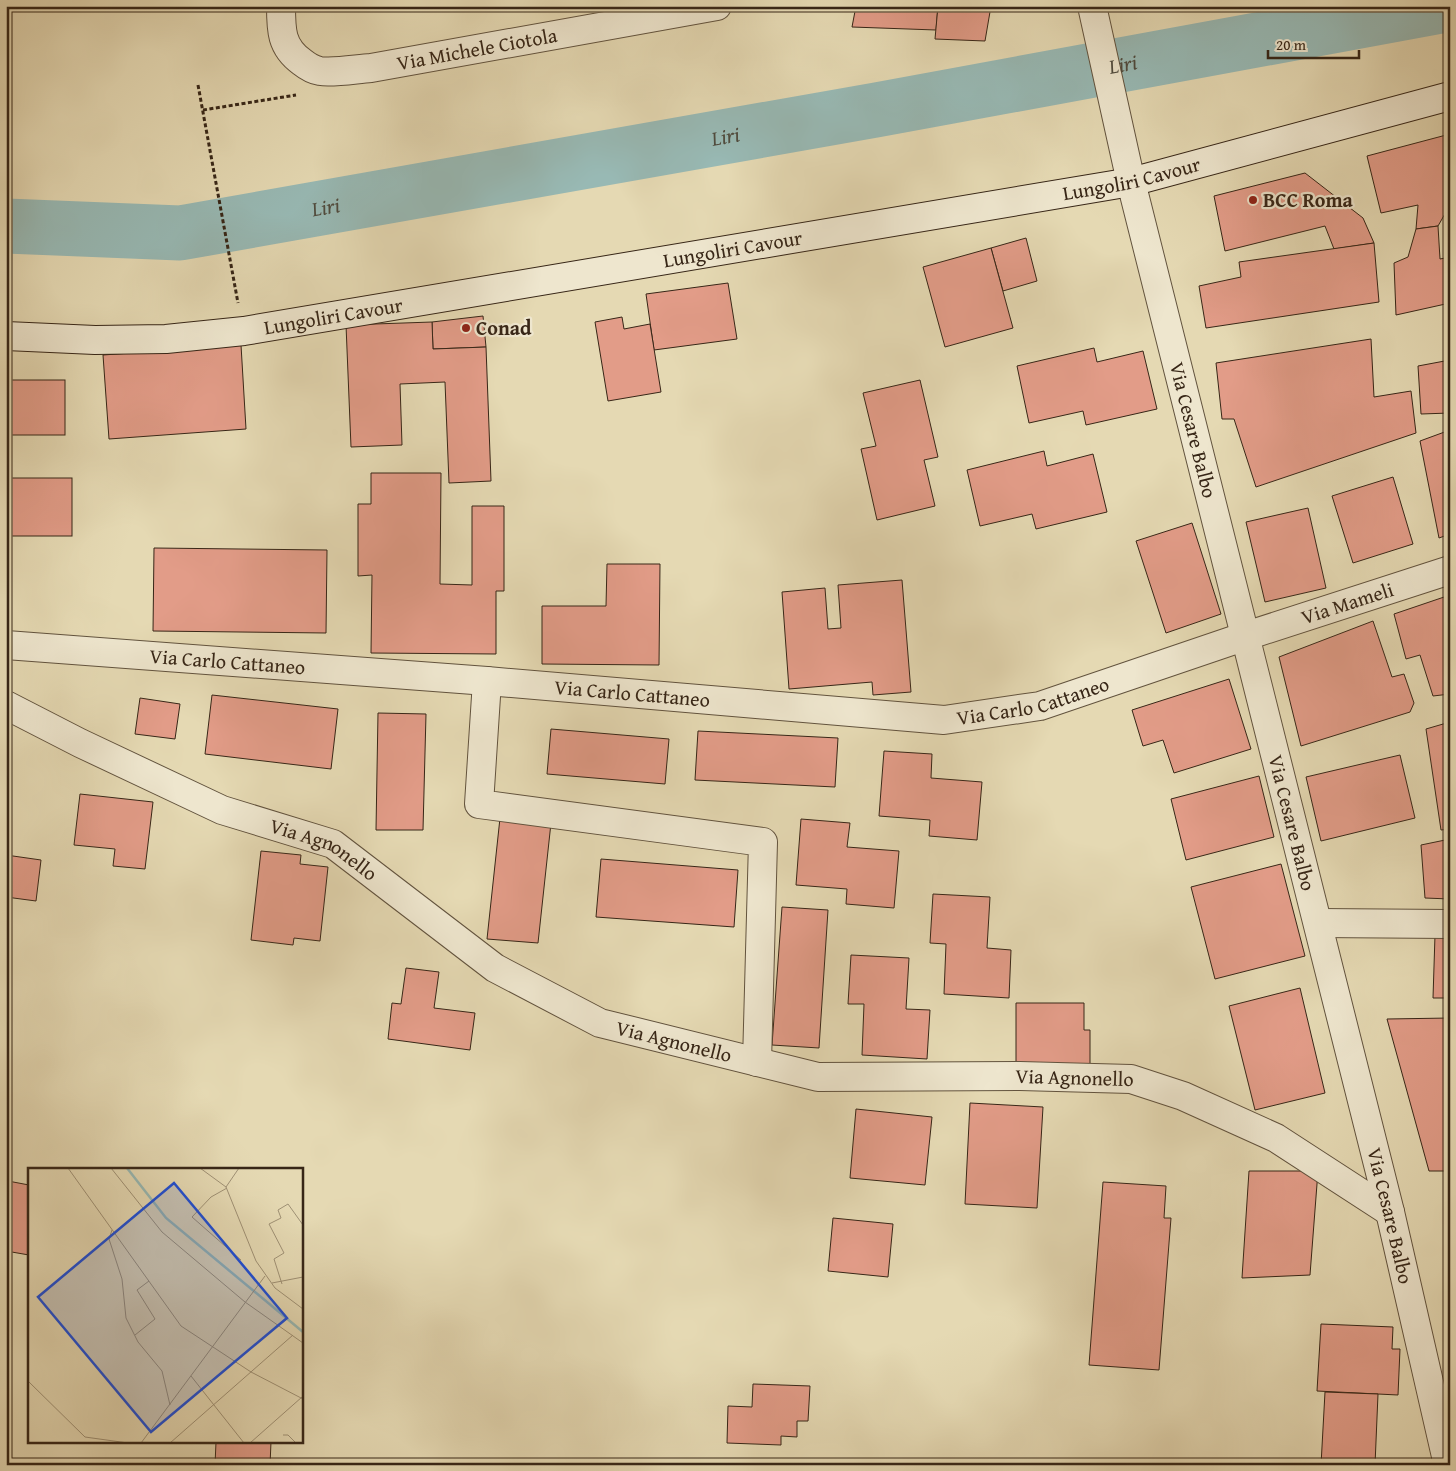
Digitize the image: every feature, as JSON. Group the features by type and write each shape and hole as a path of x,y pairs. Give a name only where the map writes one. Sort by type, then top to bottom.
{"street":[{"name":"Via Michele Ciotola","path":"281,6 282,31 286,44 293,56 319,71 371,68 717,6"},
{"name":"Via Cesare Balbo","path":"1092,6 1132,182 1390,1212 1448,1465"},
{"name":"Lungoliri Cavour","path":"6,336 95,340 166,339 244,331 1132,182 1450,96"},
{"name":"Via Mameli","path":"1246,636 1450,570"},
{"name":"Via Carlo Cattaneo","path":"6,645 487,681 944,720 1040,706 1246,636"},
{"path":"487,681 479,804 763,842 757,1062"},
{"name":"Via Agnonello","path":"6,705 80,743 222,810 333,844 495,968 600,1023 818,1077 1020,1076 1131,1079 1183,1096 1276,1138 1390,1212"},
{"path":"1318,923 1450,924"}],"path":[{"path":"198,85 239,308"},
{"path":"202,110 304,93"}],"building":[{"path":"856,6 938,6 936,30 852,27"},
{"path":"938,6 991,6 985,41 935,39"},
{"path":"1450,134 1450,205 1438,226 1416,229 1418,205 1381,213 1367,156"},
{"path":"1305,173 1363,218 1374,243 1334,249 1325,226 1225,251 1214,196"},
{"path":"1438,226 1440,259 1450,257 1450,303 1396,315 1394,263 1408,257 1416,229"},
{"path":"1026,238 1037,281 1003,291 991,248"},
{"path":"1374,243 1379,302 1206,328 1199,286 1241,277 1239,262"},
{"path":"991,248 1013,328 945,347 923,267"},
{"path":"728,283 737,339 654,350 646,294"},
{"path":"483,316 486,347 433,349 432,322"},
{"path":"622,317 624,329 650,324 661,392 608,401 595,322"},
{"path":"432,322 433,349 486,347 491,481 449,483 445,382 400,384 402,445 351,447 346,325"},
{"path":"1371,339 1374,397 1411,391 1416,433 1256,487 1234,419 1222,419 1216,363"},
{"path":"241,345 246,429 109,439 103,355"},
{"path":"1094,348 1097,362 1143,351 1157,409 1086,425 1083,411 1029,423 1017,366"},
{"path":"1450,360 1450,413 1421,414 1418,366"},
{"path":"6,380 65,380 65,435 6,435"},
{"path":"920,380 938,457 924,460 935,506 877,520 861,449 876,446 863,393"},
{"path":"1450,430 1450,534 1439,538 1420,441"},
{"path":"1044,451 1047,466 1093,454 1107,512 1036,529 1032,514 980,526 967,470"},
{"path":"371,473 441,473 440,584 472,585 472,506 504,506 504,591 496,591 496,654 371,653 372,575 358,576 358,504 371,504"},
{"path":"1393,477 1413,544 1353,563 1332,496"},
{"path":"6,478 72,478 72,536 6,536"},
{"path":"1308,508 1326,588 1265,602 1246,522"},
{"path":"1192,523 1221,614 1166,633 1136,541"},
{"path":"154,548 327,550 326,633 153,631"},
{"path":"607,564 660,564 659,665 542,664 542,606 606,606"},
{"path":"902,580 911,692 873,695 872,682 789,689 782,592 825,588 828,629 841,628 838,585"},
{"path":"1450,595 1450,694 1433,696 1420,655 1406,659 1394,614"},
{"path":"1373,621 1392,677 1404,674 1414,703 1410,712 1301,746 1279,657"},
{"path":"1229,679 1251,749 1174,773 1163,740 1143,746 1132,710"},
{"path":"212,695 338,709 331,769 205,754"},
{"path":"140,698 180,704 175,739 135,734"},
{"path":"378,713 426,714 423,830 376,830"},
{"path":"1450,722 1450,829 1441,830 1426,729"},
{"path":"551,729 669,739 665,784 547,774"},
{"path":"698,731 838,738 835,787 695,780"},
{"path":"884,751 932,754 931,778 982,782 977,840 929,836 930,820 879,816"},
{"path":"1400,755 1415,818 1321,841 1306,777"},
{"path":"1259,776 1274,837 1186,860 1171,799"},
{"path":"80,794 153,802 145,869 113,866 115,849 74,845"},
{"path":"500,818 551,823 538,943 487,939"},
{"path":"801,819 850,823 847,847 899,851 894,908 846,904 847,889 796,885"},
{"path":"1450,839 1450,899 1425,898 1421,845"},
{"path":"261,851 301,855 300,864 328,867 320,941 294,938 293,945 251,940"},
{"path":"6,855 41,860 36,901 6,897"},
{"path":"601,859 738,870 734,927 596,917"},
{"path":"1281,864 1305,956 1215,979 1191,887"},
{"path":"933,894 990,897 987,948 1011,950 1009,998 944,994 946,944 930,943"},
{"path":"782,907 828,910 819,1048 772,1045"},
{"path":"1435,935 1450,935 1450,998 1433,998"},
{"path":"851,955 909,958 906,1009 930,1010 927,1059 862,1055 864,1004 848,1004"},
{"path":"406,968 439,972 434,1008 475,1013 470,1050 388,1039 392,1003 401,1004"},
{"path":"1300,988 1325,1093 1255,1110 1229,1006"},
{"path":"1016,1003 1084,1003 1084,1030 1090,1030 1090,1068 1016,1069"},
{"path":"1450,1018 1450,1171 1429,1171 1387,1019"},
{"path":"970,1103 1043,1107 1037,1208 965,1204"},
{"path":"856,1109 932,1117 925,1185 850,1178"},
{"path":"1249,1171 1318,1171 1310,1275 1242,1278"},
{"path":"8,1181 28,1185 28,1255 6,1251 6,1191"},
{"path":"1103,1182 1166,1186 1164,1218 1171,1218 1159,1370 1089,1365"},
{"path":"833,1218 893,1224 888,1277 828,1271"},
{"path":"1321,1324 1393,1327 1392,1349 1400,1349 1398,1395 1317,1391"},
{"path":"753,1384 810,1386 808,1421 797,1421 797,1437 781,1436 781,1445 727,1443 728,1406 752,1407"},
{"path":"1325,1392 1378,1394 1375,1465 1321,1465"},
{"path":"216,1444 271,1444 270,1465 215,1465"}],"waterway":[{"name":"Liri","path":"6,226 180,233 876,110 1441,6"}],"place":[{"name":"BCC Roma","path":"1253,200"},
{"name":"Conad","path":"466,328"}]}
